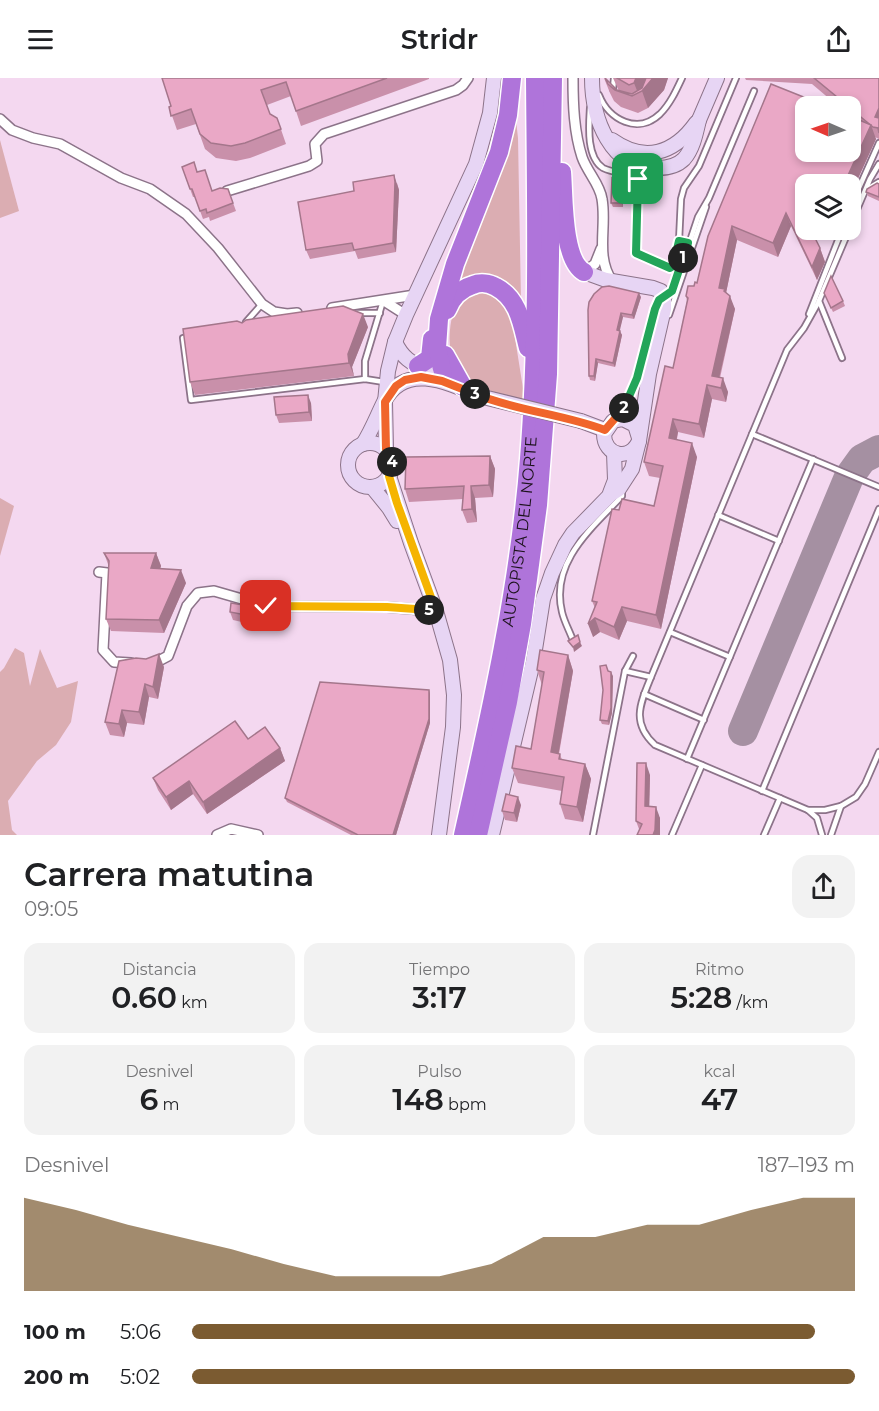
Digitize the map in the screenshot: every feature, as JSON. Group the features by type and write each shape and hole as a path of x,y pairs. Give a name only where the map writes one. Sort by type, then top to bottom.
{"highway":[{"path":"461,386 438,348 439,319 455,264 499,152 508,115 512,78"},
{"name":"AUTOPISTA DEL NORTE","path":"463,835 492,707 522,525 529,459 536,278 535,78"},
{"path":"553,83 559,119 568,243 576,266 584,272"},
{"name":"AUTOPISTA DEL NORTE","path":"478,835 510,691 522,624 538,506 548,374 553,83"},
{"path":"418,366 430,358 438,301 447,274 455,264"},
{"path":"461,386 444,353 445,315 450,300 463,288 478,283 492,285 506,292 518,310 533,369"}],"main road":[{"path":"372,487 385,481 389,476 393,456 385,402 395,342 405,315 476,164 490,113 494,78"},
{"path":"593,80 593,106 600,127 608,140 623,158 639,166 656,168 671,167 686,156 717,78"},
{"path":"600,127 609,138 630,150 654,153 677,143 700,118"},
{"path":"492,835 533,662 543,600 565,544 610,495 619,489 636,462 649,374 664,309 664,296 661,291 612,281 584,272"},
{"path":"395,342 406,359 461,386"},
{"path":"388,377 418,366"},
{"path":"411,543 389,508 372,487 357,483 349,471 349,458 352,452 363,444 385,402 396,386 405,380 421,377 461,386 581,421 609,426 623,419 632,422 637,428 639,440 631,452 623,455 614,453"},
{"path":"609,426 605,442 614,453 615,480 610,495"},
{"path":"363,444 375,443 393,456"},
{"path":"389,476 436,611 450,660 454,695 453,727 439,835"}],"street":[{"path":"226,191 309,166 317,161 315,144 324,134 456,90 464,85 468,78"},
{"path":"573,78 576,134 582,157 602,196 603,268 612,281"},
{"path":"0,119 12,130 60,144 121,178 150,189 186,214 218,248 262,304 274,312 287,314 308,311"},
{"path":"584,272 595,264 601,249"},
{"path":"319,310 415,295"},
{"path":"384,301 405,315"},
{"path":"99,572 107,573 103,650 114,662 151,665 168,656 187,606 198,593 214,591 266,606 387,607 436,611"},
{"path":"217,835 231,829 258,835"}],"lane":[{"path":"608,78 616,96"},
{"path":"613,89 614,78"},
{"path":"593,80 600,99 611,114 624,122 636,124 648,122 659,114 672,99 682,78"},
{"path":"593,80 590,117 590,141 593,155 603,168 632,176 639,182 636,253 670,268 673,266 679,241 681,199 684,188 699,166 736,78"},
{"path":"609,426 623,412 637,378 655,309 664,296 672,291 698,217 709,198 754,91"},
{"path":"861,183 879,143"},
{"path":"861,202 879,164"},
{"path":"866,190 879,182"},
{"path":"659,331 669,315 709,198"},
{"path":"804,328 838,240"},
{"path":"822,835 816,818 808,810 655,745 646,737 639,716 639,707 787,350 804,328 819,301 845,240"},
{"path":"679,241 688,243"},
{"path":"365,379 365,361 384,301"},
{"path":"819,301 842,358"},
{"path":"245,323 262,304"},
{"path":"345,315 380,313"},
{"path":"195,336 183,338 191,400 388,377"},
{"path":"752,434 879,487"},
{"path":"687,759 813,459"},
{"path":"572,638 562,614 559,597 560,579 580,540 622,496 622,484"},
{"path":"762,790 879,509"},
{"path":"718,515 779,541"},
{"path":"670,632 730,657"},
{"path":"593,835 625,671 633,656"},
{"path":"625,671 651,677"},
{"path":"644,694 704,720"},
{"path":"808,810 825,810 841,806 856,796 865,784 879,752"},
{"path":"672,835 702,765"},
{"path":"764,835 780,798"},
{"path":"831,835 841,806"}],"shaded area":[{"path":"515,111 518,138 521,301 506,282 490,278 455,286"},
{"path":"0,140 19,211 0,218"},
{"path":"483,292 498,299 512,319 525,401 482,387 461,372 454,361 450,347 450,330 455,308 463,300"},
{"path":"0,498 14,506 0,556"},
{"path":"15,648 24,653 30,686 40,649 57,688 78,681 71,722 56,745 37,761 8,801 12,830 17,835 0,835 0,672"}],"building":[{"path":"162,78 387,78 296,111 286,82 261,90 270,114 277,118 281,129 231,146 211,143 200,134 191,109 171,116 169,107 171,106"},
{"path":"605,78 617,90 632,94 642,88 646,78 653,78 642,91 632,96 615,90"},
{"path":"617,78 636,78 634,83 629,85"},
{"path":"814,78 879,78 879,108 875,117 879,118 879,133 878,128 873,127 861,117 861,96 836,96"},
{"path":"771,84 801,96 795,96 795,162 854,162 849,174 795,174 795,232 786,213 773,243 732,226 719,288 725,289 724,291 730,296 712,376 723,378 721,388 707,385 699,424 673,419 669,438 692,443 656,615 622,607 614,627 595,618 588,624 597,602 592,601 612,509 619,510 622,499 654,506 663,466 644,462 665,366 673,368 688,298 686,296 688,286 694,286 695,282 697,283 708,236"},
{"path":"861,121 871,125 861,147"},
{"path":"194,162 197,172 205,170 212,191 220,188 228,189 233,203 207,213 206,209 200,211 182,167"},
{"path":"394,175 393,243 354,250 352,243 306,250 298,202 354,191 353,182"},
{"path":"612,178 620,184 622,203 611,203"},
{"path":"879,184 879,197 866,192 867,189"},
{"path":"799,240 816,240 820,248 812,267"},
{"path":"831,276 843,301 831,308 824,293"},
{"path":"609,286 639,293 632,315 621,313 617,330 620,331 613,363 596,359 594,376 589,376 589,302 602,287"},
{"path":"343,306 363,314 348,354 349,363 190,382 183,329 237,321 242,323 246,320"},
{"path":"308,395 309,412 276,415 274,397"},
{"path":"490,456 489,485 471,486 472,509 462,510 464,486 405,489 406,457"},
{"path":"104,553 156,553 151,568 181,570 159,620 106,619 109,561"},
{"path":"231,603 262,608 261,618 230,612"},
{"path":"578,635 580,642 573,647 568,641"},
{"path":"540,650 568,655 551,752 560,754 559,759 585,764 577,807 560,804 564,777 512,768 516,746 531,749 544,672 537,670"},
{"path":"159,654 153,687 145,684 139,712 122,710 119,724 105,722 119,661 146,659"},
{"path":"606,665 608,671 611,672 611,708 608,721 600,720 603,690 600,666"},
{"path":"320,682 429,690 429,719 393,835 358,835 285,798"},
{"path":"235,721 248,739 265,727 280,748 203,802 189,781 166,797 153,778"},
{"path":"637,763 646,763 645,806 656,807 653,835 637,835 642,824 636,821"},
{"path":"506,794 518,797 514,813 502,811"}],"taxiway":[{"path":"743,731 849,477 862,459 879,450"}],"route":[{"path":"266,606 387,607 436,611 389,476 392,460 386,449 385,402 396,386 405,380 421,377 442,381 479,396 581,421 605,430 623,412 637,378 655,309 659,300 672,291 676,283 688,243 679,241 673,266 670,268 636,253 638,179"}]}
